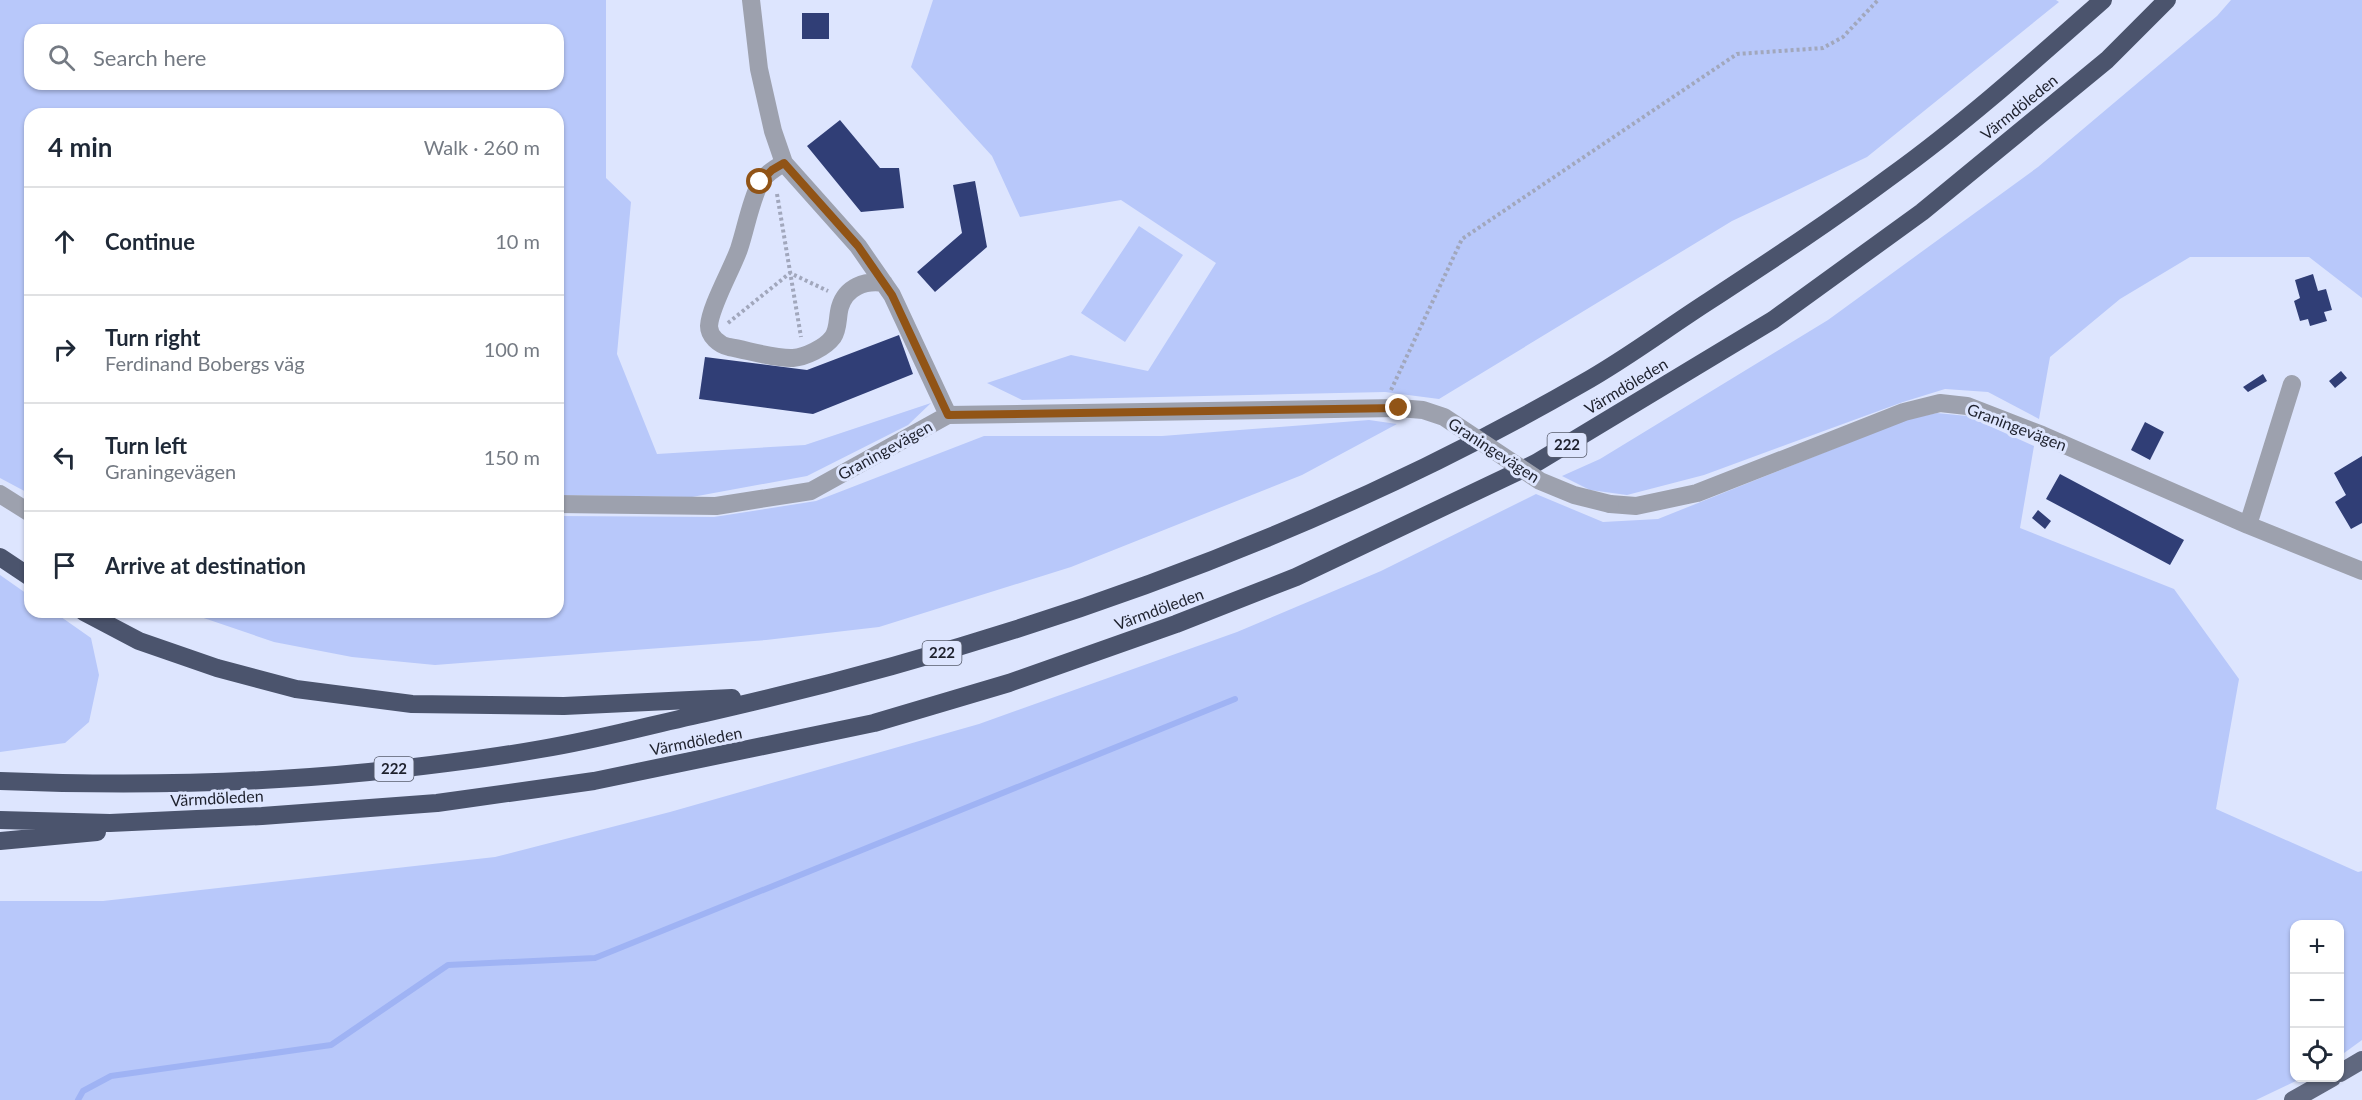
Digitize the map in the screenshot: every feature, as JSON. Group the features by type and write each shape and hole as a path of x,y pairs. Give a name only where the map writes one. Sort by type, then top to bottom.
{"highway":[{"name":"Värmdöleden","path":"0,781 212,782 370,772 545,749 781,696 941,653 1101,602 1257,542 1413,473 1586,382 1800,241 1894,175 2006,86 2103,0"},
{"name":"Värmdöleden","path":"0,820 110,823 262,816 437,803 594,782 874,723 1010,683 1176,624 1296,577 1536,463 1773,320 1932,204 2107,60 2167,0"},
{"path":"0,557 24,573"},
{"path":"95,618 139,641 217,668 296,689 412,704 564,706 781,696"},
{"path":"0,841 262,816"}],"main road":[{"path":"2344,1071 2362,1060"},
{"path":"2293,1100 2324,1082"}],"street":[{"path":"751,0 759,69 774,131 778,166 858,246 884,283 892,295 948,415"},
{"path":"778,166 760,182 735,261 711,315 709,327 712,336 724,346 791,358 804,356 832,339 838,324 840,306 849,293 860,284 871,281 884,283"},
{"path":"2248,525 2292,384"},
{"name":"Graningevägen","path":"564,504 716,506 811,491 948,415 1393,409 1423,410 1444,417 1540,481 1574,495 1610,504 1636,506 1697,493 1904,412 1940,403 1967,406 2042,435 2248,525 2362,571"},
{"path":"0,494 24,509"}],"path":[{"path":"1393,409 1392,389 1462,239 1737,54 1823,48 1843,37 1878,0"},
{"path":"778,166 790,273 804,356"},
{"path":"712,336 790,273"}],"shaded area":[{"path":"0,0 606,0 606,178 631,202 617,354 657,454 805,445 931,403 908,425 807,476 692,497 564,495 564,108 24,108 24,491 0,478"},
{"path":"933,0 2056,0 2059,2 1867,157 1732,221 1439,399 1385,392 1022,400 987,383 1071,355 1148,371 1216,263 1121,200 1020,217 992,156 911,67"},
{"path":"2231,0 2362,0 2362,298 2309,257 2190,257 2120,299 2050,357 2039,419 1988,392 1945,389 1903,402 1704,475 1627,495 1590,490 1562,476 1600,459 1828,320 2038,167 2217,16"},
{"path":"1139,226 1183,255 1125,342 1081,313"},
{"path":"1937,413 1967,416 2034,446 2020,528 2174,589 2239,679 2216,809 2358,872 2362,871 2362,1040 2344,1053 2344,920 2290,920 2290,1082 2294,1082 2256,1100 0,1100 0,901 103,901 495,857 670,812 979,724 1237,632 1381,571 1536,494 1603,522 1658,519 1908,419"},
{"path":"1369,420 1397,424 1302,475 1071,567 879,627 766,640 435,665 352,657 274,642 204,618 564,618 564,516 714,517 816,501 984,436 1162,436"},
{"path":"0,575 24,592 24,618 63,618 91,638 99,675 89,722 65,743 0,752"}],"building":[{"path":"802,13 829,13 829,39 802,39"},
{"path":"840,120 880,168 899,168 904,208 861,212 807,146"},
{"path":"975,181 987,247 935,292 917,272 962,233 953,185"},
{"path":"2313,274 2318,291 2326,289 2332,310 2324,312 2327,321 2310,326 2308,319 2300,321 2294,301 2300,298 2295,280"},
{"path":"899,335 913,374 813,414 699,399 705,357 807,370"},
{"path":"2341,371 2347,378 2335,388 2329,381"},
{"path":"2263,374 2267,381 2248,392 2243,387"},
{"path":"2145,422 2164,432 2150,460 2131,450"},
{"path":"2362,456 2362,523 2351,529 2335,502 2346,495 2334,473"},
{"path":"2060,474 2184,540 2170,565 2046,499"},
{"path":"2038,510 2051,521 2045,529 2032,518"}],"waterway":[{"path":"78,1100 83,1091 111,1076 331,1045 448,965 595,958 1235,699"}],"route":[{"path":"760,182 772,170 784,163 858,246 892,295 948,415 1399,408"}]}
